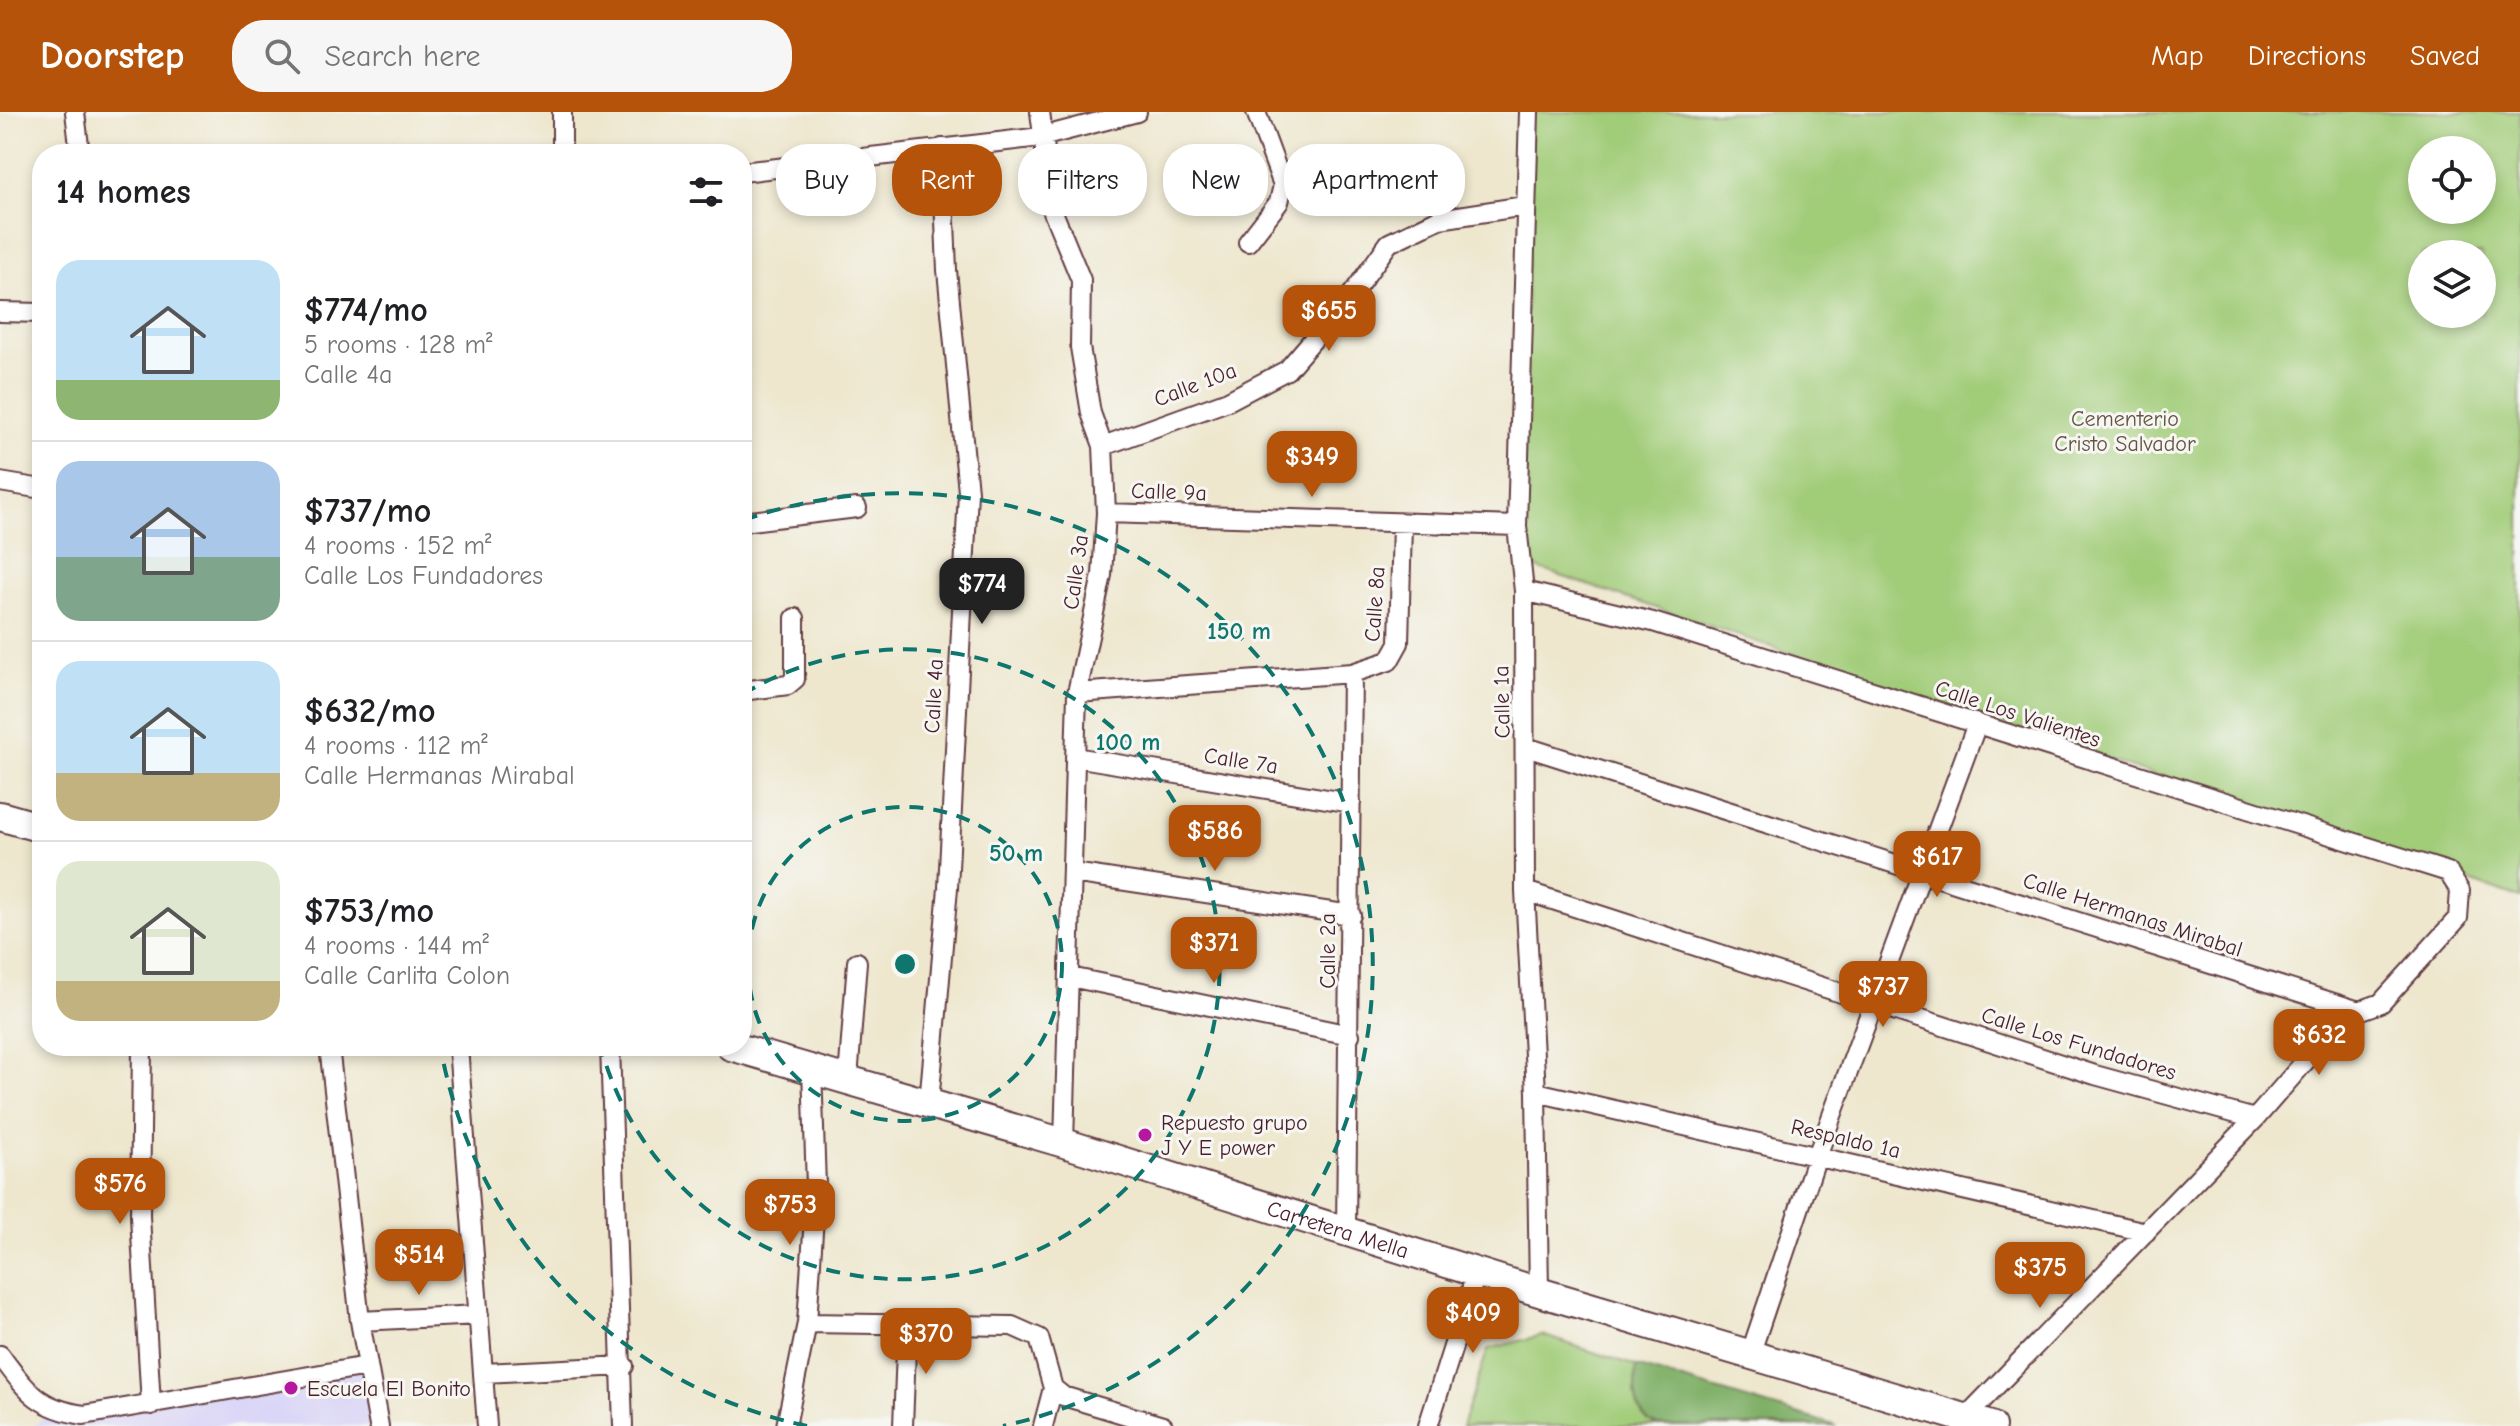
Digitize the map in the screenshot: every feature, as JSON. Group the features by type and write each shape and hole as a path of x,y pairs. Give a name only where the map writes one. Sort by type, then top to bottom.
{"main road":[{"path":"0,816 32,825"},
{"name":"Carretera Mella","path":"752,1052 1064,1143 1539,1292 1978,1422"}],"street":[{"path":"75,112 79,144"},
{"path":"562,112 562,144"},
{"name":"Calle 3a","path":"1040,112 1053,212 1081,280 1080,347 1091,413 1103,446 1106,513 1102,575 1077,693 1064,1143"},
{"path":"978,144 1041,137 1137,112"},
{"path":"1248,242 1283,195 1283,185 1256,112"},
{"name":"Calle 1a","path":"1529,112 1517,526 1524,591 1525,891 1536,1092 1539,1292"},
{"path":"752,171 892,154"},
{"name":"Calle 10a","path":"1103,446 1228,401 1287,370 1353,293 1389,243 1439,219 1525,206"},
{"name":"Calle 4a","path":"929,1103 948,888 968,492 945,216"},
{"path":"0,312 32,313"},
{"path":"0,482 32,487"},
{"path":"752,521 857,508"},
{"name":"Calle 9a","path":"1106,513 1517,526"},
{"name":"Calle 8a","path":"1077,693 1352,673 1389,661 1399,643 1402,523"},
{"name":"Calle Los Valientes","path":"1524,591 1653,622 2448,872 2460,891 2458,918 2381,1003 2359,1011"},
{"path":"752,690 788,685 795,679 795,618"},
{"name":"Calle 2a","path":"1346,1230 1352,673"},
{"path":"1750,1355 1817,1156 1977,724"},
{"name":"Calle Hermanas Mirabal","path":"1526,747 2359,1011"},
{"name":"Calle 7a","path":"1075,757 1351,803"},
{"path":"1073,873 1351,915"},
{"name":"Calle Los Fundadores","path":"1525,891 2095,1075 2255,1119"},
{"path":"848,1079 857,962"},
{"path":"1070,977 1350,1035"},
{"path":"1978,1422 2146,1232 2255,1119 2314,1051 2359,1011"},
{"path":"142,1056 140,1216 151,1405"},
{"path":"330,1056 360,1321 379,1426"},
{"path":"459,1056 487,1426"},
{"path":"610,1056 624,1366 623,1426"},
{"path":"786,1426 807,1323 816,1186 812,1069"},
{"name":"Respaldo 1a","path":"1536,1092 2146,1232"},
{"path":"1428,1426 1477,1271"},
{"path":"360,1321 479,1315"},
{"path":"807,1323 1012,1326 1027,1330 1039,1338 1053,1388 1043,1426"},
{"path":"903,1426 907,1324"},
{"path":"0,1355 31,1396 54,1411 84,1415 367,1366"},
{"path":"484,1373 624,1366"},
{"path":"1053,1388 1077,1401 1163,1426"}],"shaded area":[{"name":"Escuela El Bonito","path":"367,1366 379,1426 33,1426 54,1411"}],"green space":[{"name":"Cementerio Cristo Salvador","path":"1529,112 2520,112 2520,898 1522,563"},
{"path":"1542,1335 1636,1366 1636,1401 1643,1416 1658,1426 1462,1426 1488,1349"},
{"path":"1636,1366 1837,1426 1658,1426 1643,1416 1636,1401"}],"place":[{"name":"Repuesto grupo J Y E power","path":"1145,1135"},
{"name":"Escuela El Bonito","path":"291,1388"}]}
